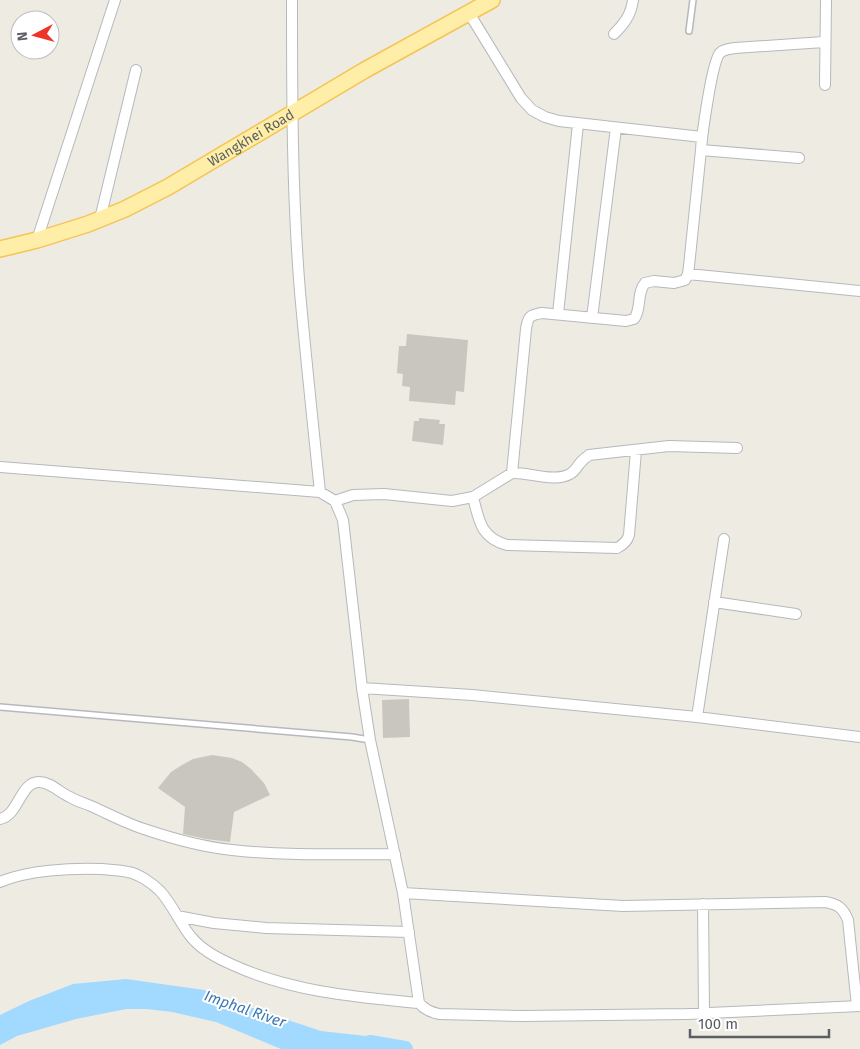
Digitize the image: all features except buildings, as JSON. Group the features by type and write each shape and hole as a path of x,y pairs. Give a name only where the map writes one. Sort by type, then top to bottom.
{"main road":[{"name":"Wangkhei Road","path":"0,249 37,240 100,219 152,196 365,70 492,0"}],"street":[{"path":"37,240 115,0"},
{"path":"292,0 292,114 300,291 320,492"},
{"path":"614,34 629,16 633,0"},
{"path":"825,85 824,42 826,0"},
{"path":"469,13 521,98 532,110 545,117 559,122 702,138"},
{"path":"512,473 527,321 532,315 542,313 626,321 634,320 637,314 640,291 644,283 654,281 679,282 685,280 688,274 702,138 714,68 719,54 725,50 735,48 824,42"},
{"path":"100,219 136,70"},
{"path":"558,314 578,124"},
{"path":"592,318 616,128"},
{"path":"701,150 799,158"},
{"path":"688,274 860,291"},
{"path":"335,501 353,494 384,494 452,501 473,497 512,473 556,478 569,475 589,456 669,446 737,448"},
{"path":"473,497 479,522 486,533 498,543 507,545 616,548 623,545 630,534 636,451"},
{"path":"0,467 320,492 335,501 343,520 362,688 370,740 403,894 419,1003 423,1008 439,1014 523,1016 704,1013 858,1006 848,920 844,912 834,903 623,906 403,894"},
{"path":"697,717 724,539"},
{"path":"714,602 796,614"},
{"path":"362,688 472,695 697,717 860,737"},
{"path":"0,819 13,811 29,785 39,782 50,785 68,797 90,805 120,820 146,830 192,843 231,850 282,853 395,854"},
{"path":"0,882 9,878 56,870 83,868 130,872 160,891 192,939 203,949 228,963 300,988 353,997 419,1003"},
{"path":"703,904 704,1013"},
{"path":"177,916 214,923 266,928 409,932"}],"lane":[{"path":"689,31 693,0"},
{"path":"0,707 370,740"}],"water":[{"path":"126,979 204,990 321,1031 393,1039 390,1049 281,1049 216,1022 172,1012 126,1009 76,1019 17,1036 0,1045 0,1015 29,1001 73,984"}],"waterway":[{"name":"Imphal River","path":"370,1043 405,1049"}]}
